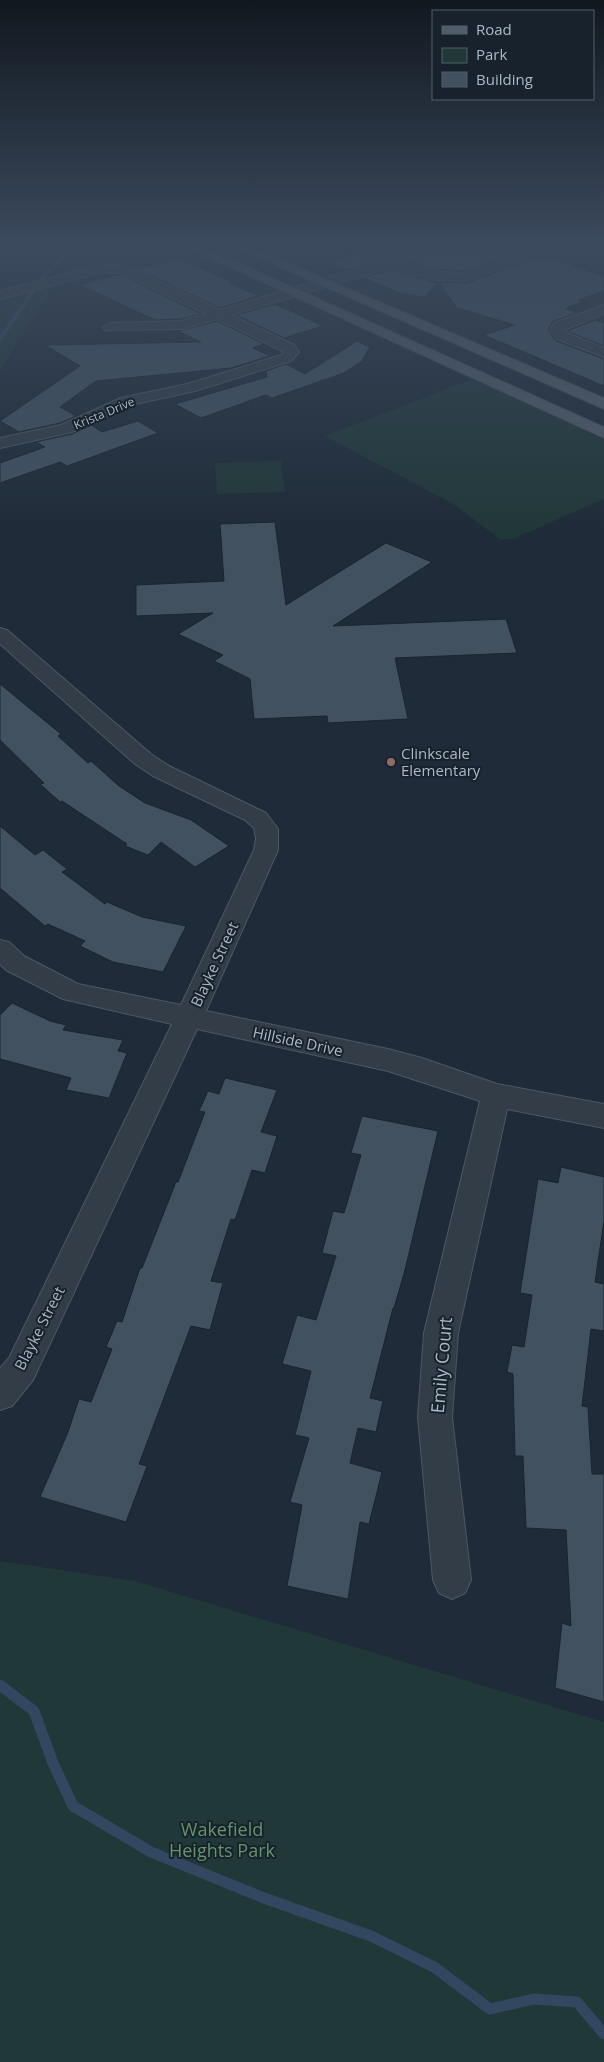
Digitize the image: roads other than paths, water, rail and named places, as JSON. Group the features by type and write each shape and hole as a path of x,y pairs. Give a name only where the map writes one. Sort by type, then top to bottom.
{"main road":[{"path":"397,339 604,433"},
{"path":"453,339 604,404"}],"street":[{"name":"Krista Drive","path":"0,443 66,429 126,401 212,382 286,358 292,352 289,348 271,339"},
{"path":"570,339 604,353"},
{"name":"Blayke Street","path":"0,634 143,759 161,771 253,814 262,820 268,828 269,837 266,850 189,1017 21,1368 0,1394"},
{"name":"Hillside Drive","path":"0,949 15,963 72,992 396,1062 496,1095 604,1116"},
{"name":"Emily Court","path":"452,1580 435,1417 441,1333 496,1095"}],"waterway":[{"path":"0,1685 34,1711 53,1763 73,1806 151,1852 264,1898 371,1936 434,1967 490,2009 534,1999 577,2002 604,2034"}],"place":[{"name":"Clinkscale Elementary","path":"391,762"}],"park label":[{"name":"Wakefield Heights Park","path":"222,1839"}]}
